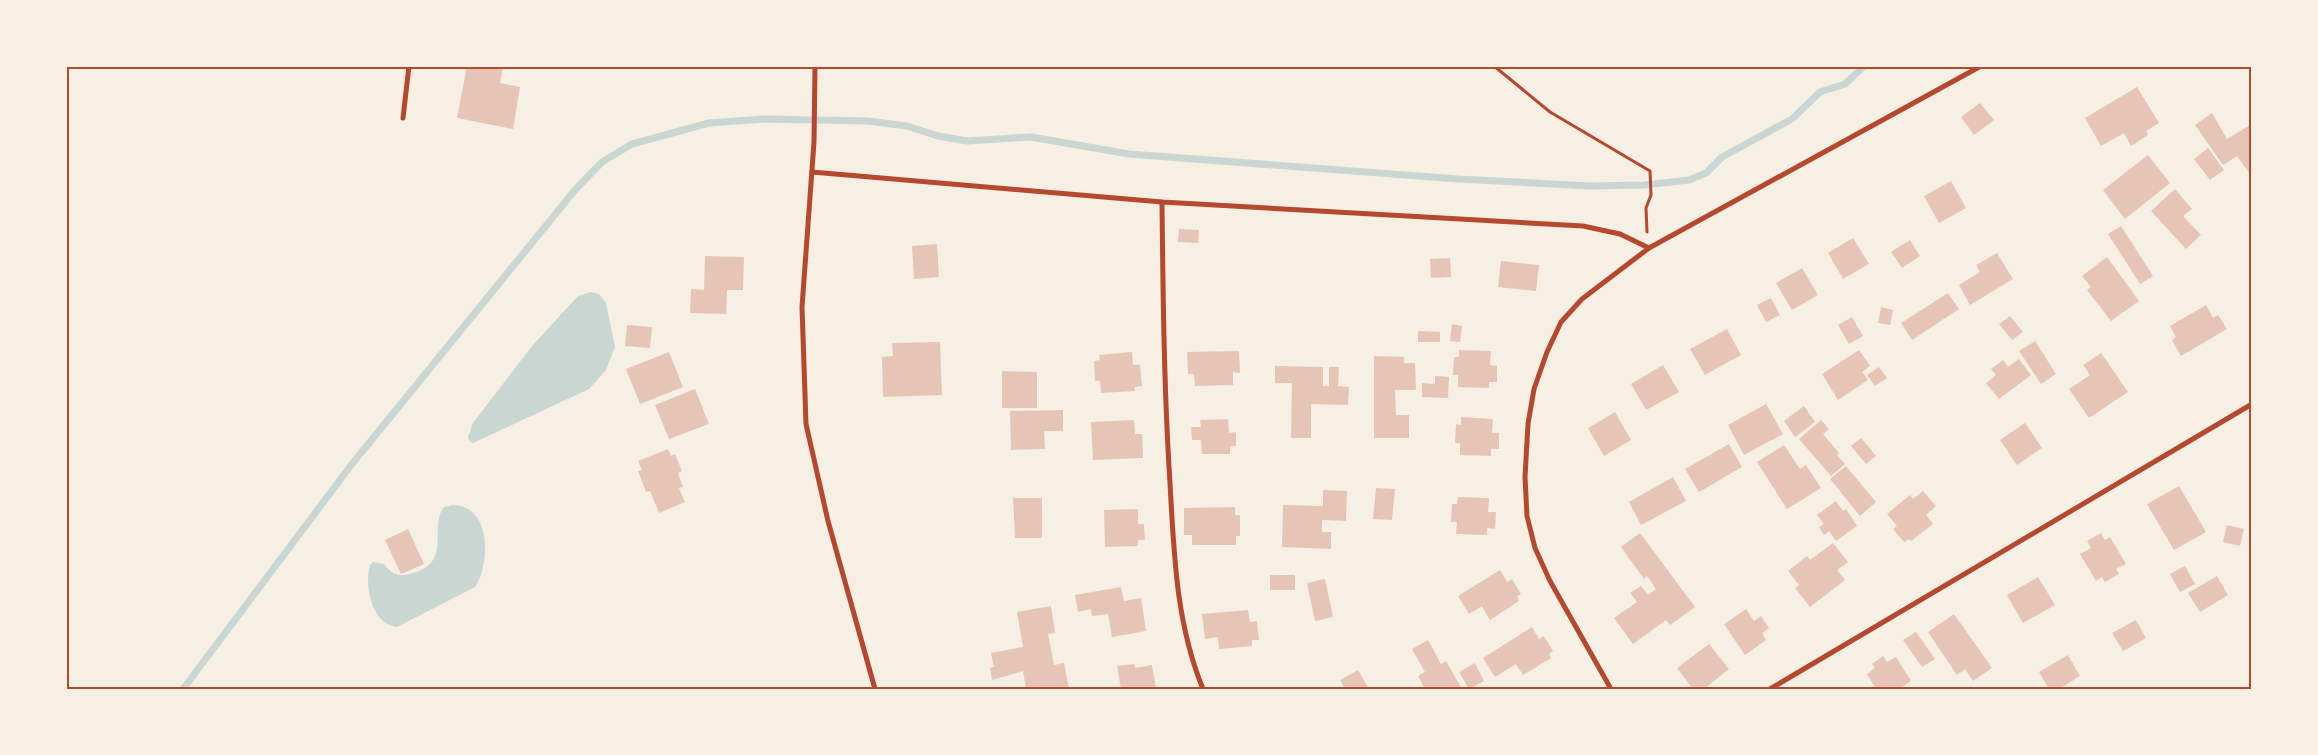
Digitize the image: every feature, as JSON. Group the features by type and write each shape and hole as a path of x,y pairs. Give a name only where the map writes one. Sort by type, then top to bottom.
{"street":[{"path":"403,118 409,66"},
{"path":"815,66 814,142 802,308 806,424 828,521 875,689"},
{"path":"1611,689 1550,581 1535,548 1527,516 1525,487 1528,424 1534,389 1546,352 1561,322 1582,299 1648,248 1981,66"},
{"path":"812,172 1162,202 1583,226 1620,234 1648,248"},
{"path":"1162,202 1165,400 1176,577 1180,613 1190,658 1203,689"},
{"path":"1770,689 2252,404"}],"path":[{"path":"1494,66 1550,112 1650,171 1651,195 1646,208 1648,248"}],"shaded area":[{"path":"591,292 599,294 606,303 615,347 606,370 589,389 473,443 470,442 468,437 473,423 532,346 578,296"},
{"path":"453,505 464,507 472,512 483,529 485,550 479,580 475,587 397,627 388,625 376,612 369,593 368,574 370,565 373,562 384,564 398,575 410,574 423,569 432,562 436,554 440,515 444,507"}],"building":[{"path":"467,66 503,67 500,83 520,87 513,129 457,118"},
{"path":"2137,87 2159,123 2146,131 2148,135 2131,146 2124,133 2101,146 2085,118"},
{"path":"1980,103 1994,120 1974,135 1961,117"},
{"path":"2212,113 2227,139 2252,124 2252,177 2237,156 2223,165 2195,125"},
{"path":"2208,148 2224,170 2210,180 2194,159"},
{"path":"2148,155 2170,183 2125,219 2103,190"},
{"path":"1951,181 1966,208 1939,223 1924,196"},
{"path":"2175,189 2192,209 2183,216 2201,235 2186,249 2151,211"},
{"path":"2121,226 2153,276 2140,284 2108,234"},
{"path":"1179,229 1199,230 1198,243 1178,242"},
{"path":"1853,238 1869,264 1843,279 1828,253"},
{"path":"1910,240 1920,256 1902,268 1891,252"},
{"path":"937,244 939,277 914,279 912,246"},
{"path":"1997,253 2013,279 1970,305 1959,285 1980,272 1976,265"},
{"path":"705,256 744,257 743,290 727,290 726,314 690,313 691,289 704,290"},
{"path":"2107,257 2139,301 2111,321 2087,290 2091,287 2082,276"},
{"path":"1450,258 1451,277 1431,278 1430,259"},
{"path":"1501,261 1539,265 1536,291 1498,287"},
{"path":"1802,268 1818,295 1792,310 1776,283"},
{"path":"1948,293 1959,309 1912,340 1901,323"},
{"path":"1771,298 1780,315 1766,322 1757,305"},
{"path":"2206,305 2213,318 2218,315 2227,329 2181,356 2172,340 2176,337 2170,326"},
{"path":"1881,307 1893,310 1890,325 1878,323"},
{"path":"2010,316 2023,332 2012,340 1999,324"},
{"path":"1852,317 1863,336 1849,344 1838,325"},
{"path":"1452,324 1462,326 1460,342 1450,341"},
{"path":"627,325 652,327 650,348 625,346"},
{"path":"1727,329 1741,355 1705,375 1690,349"},
{"path":"1418,331 1440,332 1440,342 1418,342"},
{"path":"2035,341 2056,374 2041,384 2019,351"},
{"path":"940,342 942,395 883,397 882,357 893,356 892,343"},
{"path":"1459,350 1491,351 1490,365 1497,366 1497,382 1489,382 1489,388 1458,387 1458,375 1453,375 1454,357 1459,357"},
{"path":"1859,350 1870,366 1862,372 1868,380 1838,400 1822,374"},
{"path":"1239,351 1240,373 1233,372 1233,385 1195,386 1194,374 1188,374 1187,352"},
{"path":"669,352 683,387 640,404 626,369"},
{"path":"1132,352 1133,365 1140,365 1142,386 1134,387 1135,391 1101,393 1100,381 1095,381 1094,361 1100,360 1099,355"},
{"path":"2101,353 2128,392 2089,418 2069,389 2090,375 2083,365"},
{"path":"1374,356 1404,357 1404,363 1415,363 1416,390 1395,390 1396,415 1409,415 1409,438 1374,438"},
{"path":"2019,359 2031,375 1999,399 1986,383 1996,375 1991,369 2003,360 2008,367"},
{"path":"1663,365 1679,392 1646,410 1631,384"},
{"path":"1275,366 1323,367 1323,386 1329,386 1329,367 1339,367 1338,386 1349,387 1348,405 1311,404 1311,438 1291,438 1292,383 1275,383"},
{"path":"1879,367 1887,378 1875,386 1867,375"},
{"path":"1002,371 1037,372 1037,408 1002,408"},
{"path":"1435,376 1449,377 1448,398 1422,397 1422,383 1435,384"},
{"path":"695,389 709,424 669,439 655,405"},
{"path":"1766,404 1783,434 1744,455 1728,425"},
{"path":"1804,406 1815,422 1795,437 1784,421"},
{"path":"1063,410 1063,431 1044,431 1045,449 1011,450 1010,411"},
{"path":"1615,412 1631,440 1604,456 1588,428"},
{"path":"1461,417 1493,419 1492,433 1499,433 1499,449 1491,449 1491,456 1460,455 1460,443 1455,443 1456,424 1461,425"},
{"path":"1228,419 1229,433 1236,432 1236,446 1230,446 1230,454 1202,454 1201,440 1192,440 1191,427 1201,427 1200,420"},
{"path":"1134,420 1135,434 1142,434 1143,458 1093,460 1091,422"},
{"path":"1821,420 1829,429 1823,434 1839,453 1837,455 1845,464 1831,476 1799,439"},
{"path":"2025,423 2042,448 2017,465 2000,440"},
{"path":"1861,438 1876,456 1866,464 1851,446"},
{"path":"1729,444 1742,467 1699,492 1685,469"},
{"path":"1784,445 1800,469 1806,465 1821,488 1787,509 1757,462"},
{"path":"668,449 671,456 675,454 682,471 678,473 683,487 679,488 685,502 659,513 650,491 646,492 638,471 642,470 638,461"},
{"path":"1846,466 1876,502 1860,516 1830,479"},
{"path":"1673,477 1686,501 1641,525 1629,502"},
{"path":"2179,486 2206,532 2174,550 2147,504"},
{"path":"1376,488 1395,489 1392,520 1373,519"},
{"path":"1323,490 1347,491 1346,521 1322,520 1322,532 1331,532 1331,549 1282,547 1283,505 1323,506"},
{"path":"1923,491 1936,506 1926,515 1933,524 1911,541 1909,539 1904,542 1893,529 1897,526 1887,514 1910,495 1913,499"},
{"path":"1458,497 1489,498 1488,512 1496,512 1495,529 1487,528 1487,535 1456,534 1457,522 1451,522 1452,504 1457,504"},
{"path":"1013,498 1042,498 1042,538 1015,538"},
{"path":"1836,501 1843,511 1846,509 1857,526 1836,541 1829,531 1824,535 1819,527 1824,524 1817,515"},
{"path":"1235,507 1235,515 1240,515 1240,536 1236,536 1236,545 1192,545 1192,535 1184,535 1184,508"},
{"path":"1138,509 1138,524 1144,524 1145,540 1138,540 1138,546 1105,547 1104,510"},
{"path":"2227,525 2244,529 2240,546 2223,542"},
{"path":"408,529 424,564 401,574 385,540"},
{"path":"1640,533 1695,607 1670,625 1666,620 1633,644 1614,618 1637,602 1630,593 1641,586 1648,595 1656,589 1647,576 1644,579 1621,547"},
{"path":"2101,533 2105,540 2110,537 2126,564 2116,569 2119,574 2105,582 2102,577 2096,581 2080,554 2091,548 2087,541"},
{"path":"1833,543 1848,562 1837,570 1845,580 1810,607 1795,588 1799,585 1788,571 1807,556 1810,560"},
{"path":"2185,566 2195,584 2180,592 2170,574"},
{"path":"1500,570 1507,582 1512,579 1521,594 1517,596 1519,601 1490,620 1482,606 1469,614 1458,596"},
{"path":"1270,575 1295,575 1295,590 1270,590"},
{"path":"2217,576 2228,595 2200,612 2188,593"},
{"path":"2038,577 2055,605 2023,623 2007,595"},
{"path":"1325,579 1333,617 1315,621 1307,583"},
{"path":"1121,587 1124,601 1141,598 1146,631 1112,637 1108,614 1092,616 1091,609 1078,612 1075,595"},
{"path":"1051,606 1055,633 1048,634 1054,665 1064,663 1069,689 1026,689 1023,671 992,680 990,668 994,667 991,653 1023,647 1017,612"},
{"path":"1746,609 1754,621 1761,616 1769,628 1762,633 1766,640 1745,655 1724,624"},
{"path":"1248,610 1250,622 1257,621 1259,640 1252,640 1252,646 1219,649 1218,637 1205,639 1202,614"},
{"path":"1954,614 1992,668 1973,681 1965,669 1957,675 1928,632"},
{"path":"2136,620 2146,638 2123,651 2112,633"},
{"path":"1532,627 1539,639 1544,636 1553,651 1549,654 1551,658 1523,675 1516,664 1495,677 1483,658"},
{"path":"1916,632 1935,659 1922,667 1903,640"},
{"path":"1428,640 1441,664 1446,661 1462,689 1425,689 1418,676 1425,672 1412,649"},
{"path":"1709,644 1729,669 1704,689 1693,689 1677,668"},
{"path":"2068,655 2080,676 2059,689 2049,689 2039,672"},
{"path":"1883,656 1887,662 1896,657 1911,681 1902,687 1903,689 1876,689 1867,674 1875,668 1872,664"},
{"path":"1475,663 1484,681 1469,689 1459,672"},
{"path":"1134,664 1135,668 1152,665 1156,689 1121,689 1117,666"},
{"path":"1358,670 1369,689 1345,689 1340,680"}],"waterway":[{"path":"183,689 352,464 575,190 602,162 632,144 709,123 765,119 868,121 907,126 938,136 967,141 1031,137 1129,154 1458,179 1590,186 1644,185 1689,180 1706,173 1722,157 1792,119 1820,92 1845,84 1864,66"}]}
